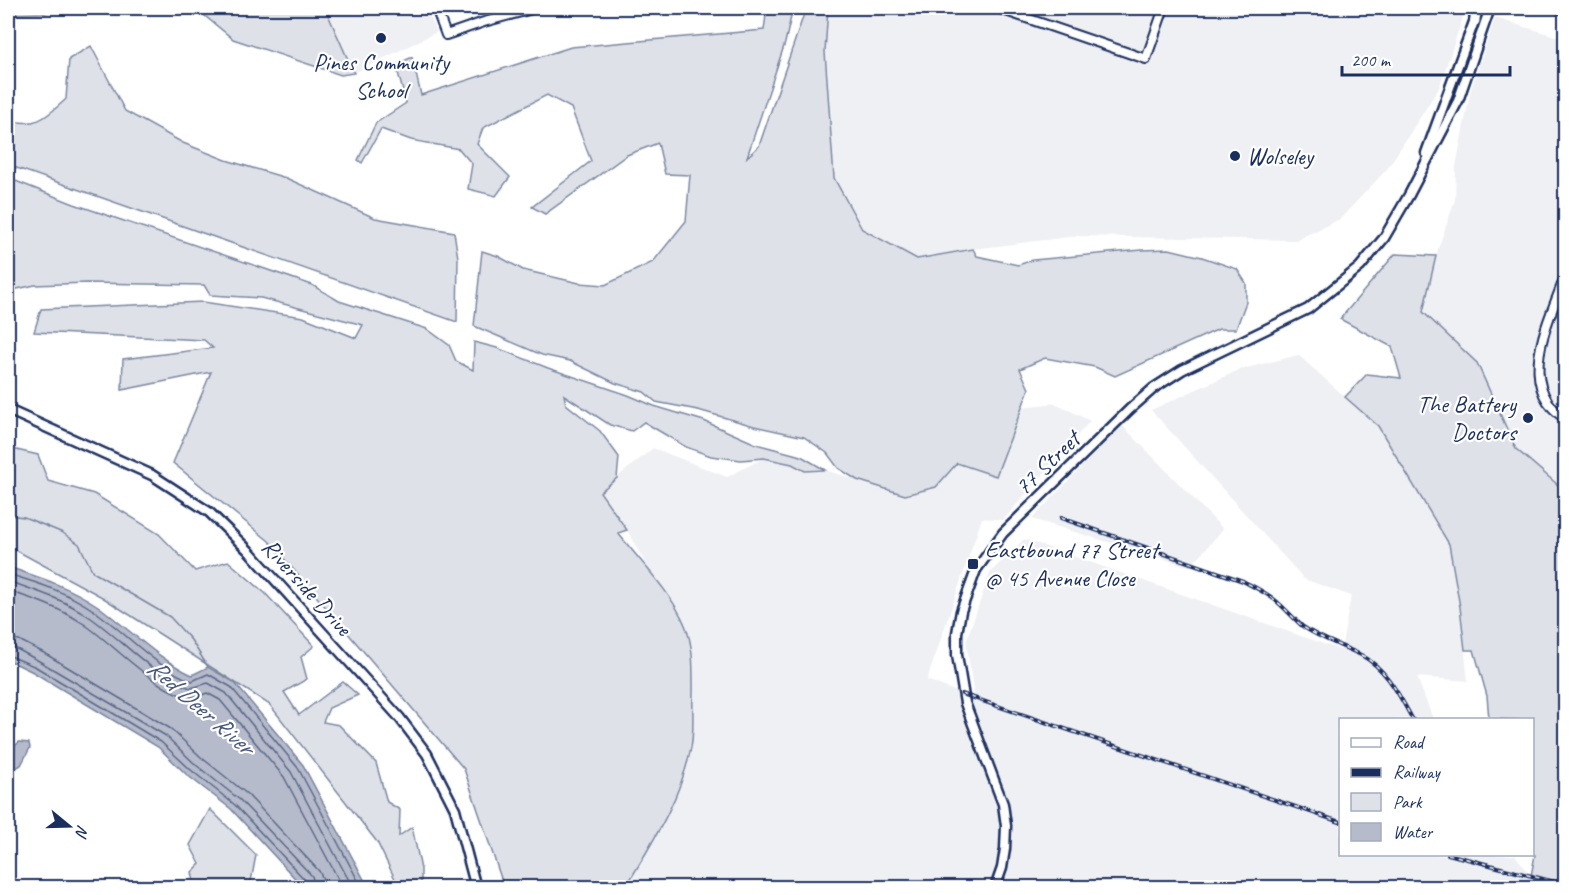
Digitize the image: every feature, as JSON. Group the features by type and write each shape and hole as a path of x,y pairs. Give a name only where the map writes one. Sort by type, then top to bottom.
{"main road":[{"path":"1475,21 1477,8"},
{"name":"77 Street","path":"995,888 1002,868 1005,849 1006,826 1003,804 965,703 957,655 957,633 961,611 970,583 982,560 1010,526 1154,388 1182,370 1308,309 1360,267 1384,238 1458,101 1490,8"},
{"path":"1560,8 1566,9"},
{"name":"77 Street","path":"1409,195 1475,21"},
{"name":"Riverside Drive","path":"8,410 135,467 171,487 209,512 249,550 399,717 427,754 455,809 476,888"}],"street":[{"path":"436,8 446,35 536,8"},
{"path":"997,8 1146,59 1164,8"},
{"path":"1566,274 1539,352 1537,376 1544,395 1559,415 1566,419"}],"shaded area":[{"name":"Pines Community School","path":"325,8 426,8 437,32 354,73"},
{"path":"828,8 1466,8 1439,88 1387,169 1340,219 1296,240 1077,236 973,249 917,259 863,229 834,178 825,52"},
{"path":"1495,18 1565,39 1565,491 1516,449 1477,363 1423,312 1438,249 1455,200 1456,166 1471,89"},
{"path":"1298,355 1378,426 1449,544 1460,607 1468,681 1417,677 1433,718 1339,718 1339,856 1516,856 1531,876 1565,885 1565,887 626,887 669,813 691,750 685,624 672,601 650,572 627,530 599,492 653,448 727,477 764,458 792,464 805,471 825,470 905,495 936,487 957,463 996,476 1022,407 1055,403 1090,421 1003,520 982,518 927,680 962,694 974,696 966,641 990,573 1024,539 1341,650 1351,596 1304,579 1151,410 1239,370"},
{"path":"1122,425 1223,529 1190,567 1032,519"}],"green space":[{"path":"8,8 68,8 44,13 15,14 8,20"},
{"path":"203,8 325,8 354,73 341,75 233,39 205,16"},
{"path":"767,8 793,8 785,43 747,157 759,146 806,8 828,8 825,52 834,178 862,229 917,259 973,249 977,256 1018,265 1033,260 1142,250 1169,249 1202,257 1237,269 1246,283 1246,302 1236,329 1219,329 1115,376 1095,367 1045,358 1020,369 1029,389 996,476 957,463 936,487 905,495 857,480 838,468 827,453 804,437 698,410 656,402 644,392 615,383 570,361 542,355 474,326 482,251 498,256 523,270 579,283 605,285 653,262 686,221 690,175 665,174 658,143 627,155 545,214 532,207 591,161 571,108 547,95 483,128 477,144 510,177 496,196 468,189 472,164 459,149 411,140 381,129 362,163 358,160 376,123 406,103 396,65 412,57 421,95 571,47 764,30"},
{"path":"91,46 125,111 183,143 226,160 286,178 375,218 454,232 458,258 457,322 8,165 8,120 26,123 47,116 66,99 69,59"},
{"path":"8,178 74,204 312,285 339,301 427,329 449,345 456,361 473,370 474,342 497,348 654,406 704,421 756,444 801,456 825,470 805,471 792,464 764,458 741,460 711,456 686,447 644,422 632,431 610,425 564,395 566,404 600,431 619,457 617,478 600,492 627,530 618,533 664,589 679,613 688,633 691,650 692,745 672,805 626,887 504,887 464,769 269,541 173,463 211,372 122,390 123,359 213,348 204,340 34,332 41,309 203,302 303,317 356,338 363,325 261,298 210,295 204,285 87,283 35,285 8,291"},
{"path":"1395,254 1436,256 1423,312 1477,363 1516,449 1565,491 1565,885 1531,876 1535,855 1534,718 1489,718 1487,696 1474,650 1465,650 1449,544 1378,426 1345,397 1367,374 1401,378 1392,347 1340,319"},
{"path":"8,448 38,455 48,481 94,494 159,534 195,571 228,561 265,593 314,646 301,657 307,679 284,692 299,715 343,682 358,695 329,708 323,722 339,725 376,763 387,802 400,810 399,836 412,827 421,869 421,887 399,887 377,842 270,705 102,597 8,546"},
{"path":"210,809 256,855 250,887 195,887 192,872 200,864 190,845"}],"water":[{"name":"Red Deer River","path":"8,567 54,583 87,599 155,652 192,675 208,667 234,682 303,765 368,887 303,887 231,809 187,775 158,747 33,672 8,660"},
{"path":"19,742 29,743 30,748 21,765 8,773 8,747 13,748"},
{"path":"8,781 9,859 11,863 8,873"}],"waterway":[{"path":"8,515 24,517 63,533 79,544 93,572 170,617 191,640 208,667"}],"railway":[{"path":"1061,518 1243,581 1259,590 1275,600 1309,631 1370,661 1392,683 1412,718"},
{"path":"962,694 1339,822"},
{"path":"1456,856 1566,885"}],"place":[{"name":"Pines Community School","path":"381,38"},
{"name":"Wolseley","path":"1235,156"},
{"name":"The Battery Doctors","path":"1528,418"},
{"name":"Eastbound 77 Street @ 45 Avenue Close","path":"973,564"}]}
